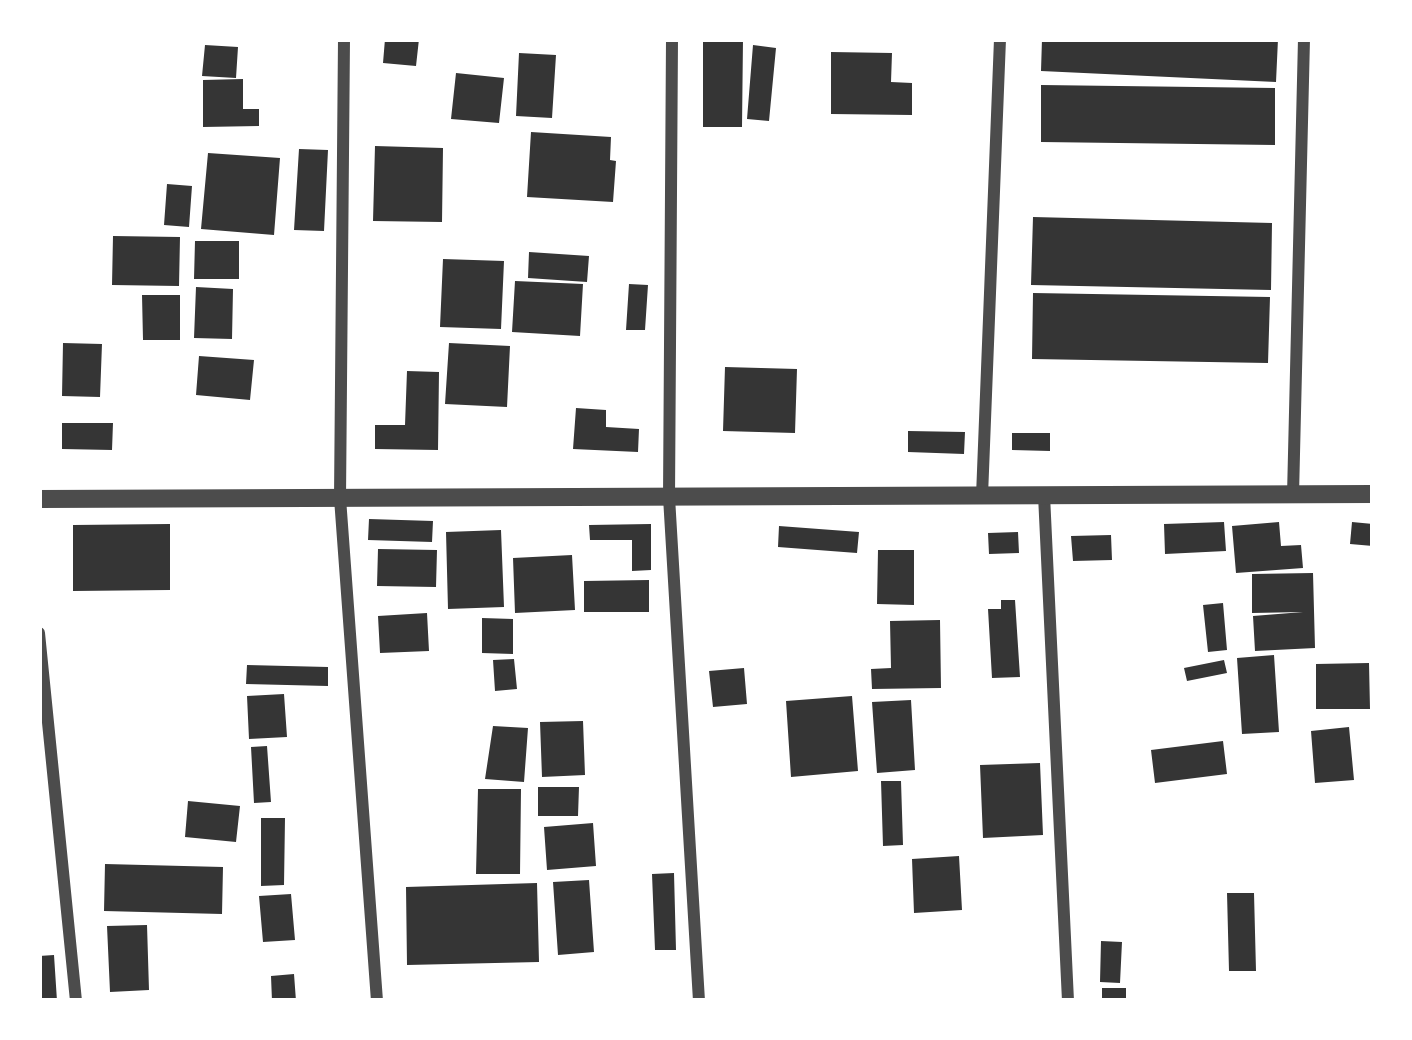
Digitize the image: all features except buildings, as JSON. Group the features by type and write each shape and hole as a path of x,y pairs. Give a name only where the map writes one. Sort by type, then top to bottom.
{"street":[{"path":"344,39 340,498 377,1001"},
{"path":"672,39 669,497 699,1001"},
{"path":"982,496 1000,39"},
{"path":"1293,495 1304,39"},
{"path":"39,499 1373,494"},
{"path":"1044,495 1068,1001"},
{"path":"39,633 76,1001"}]}
